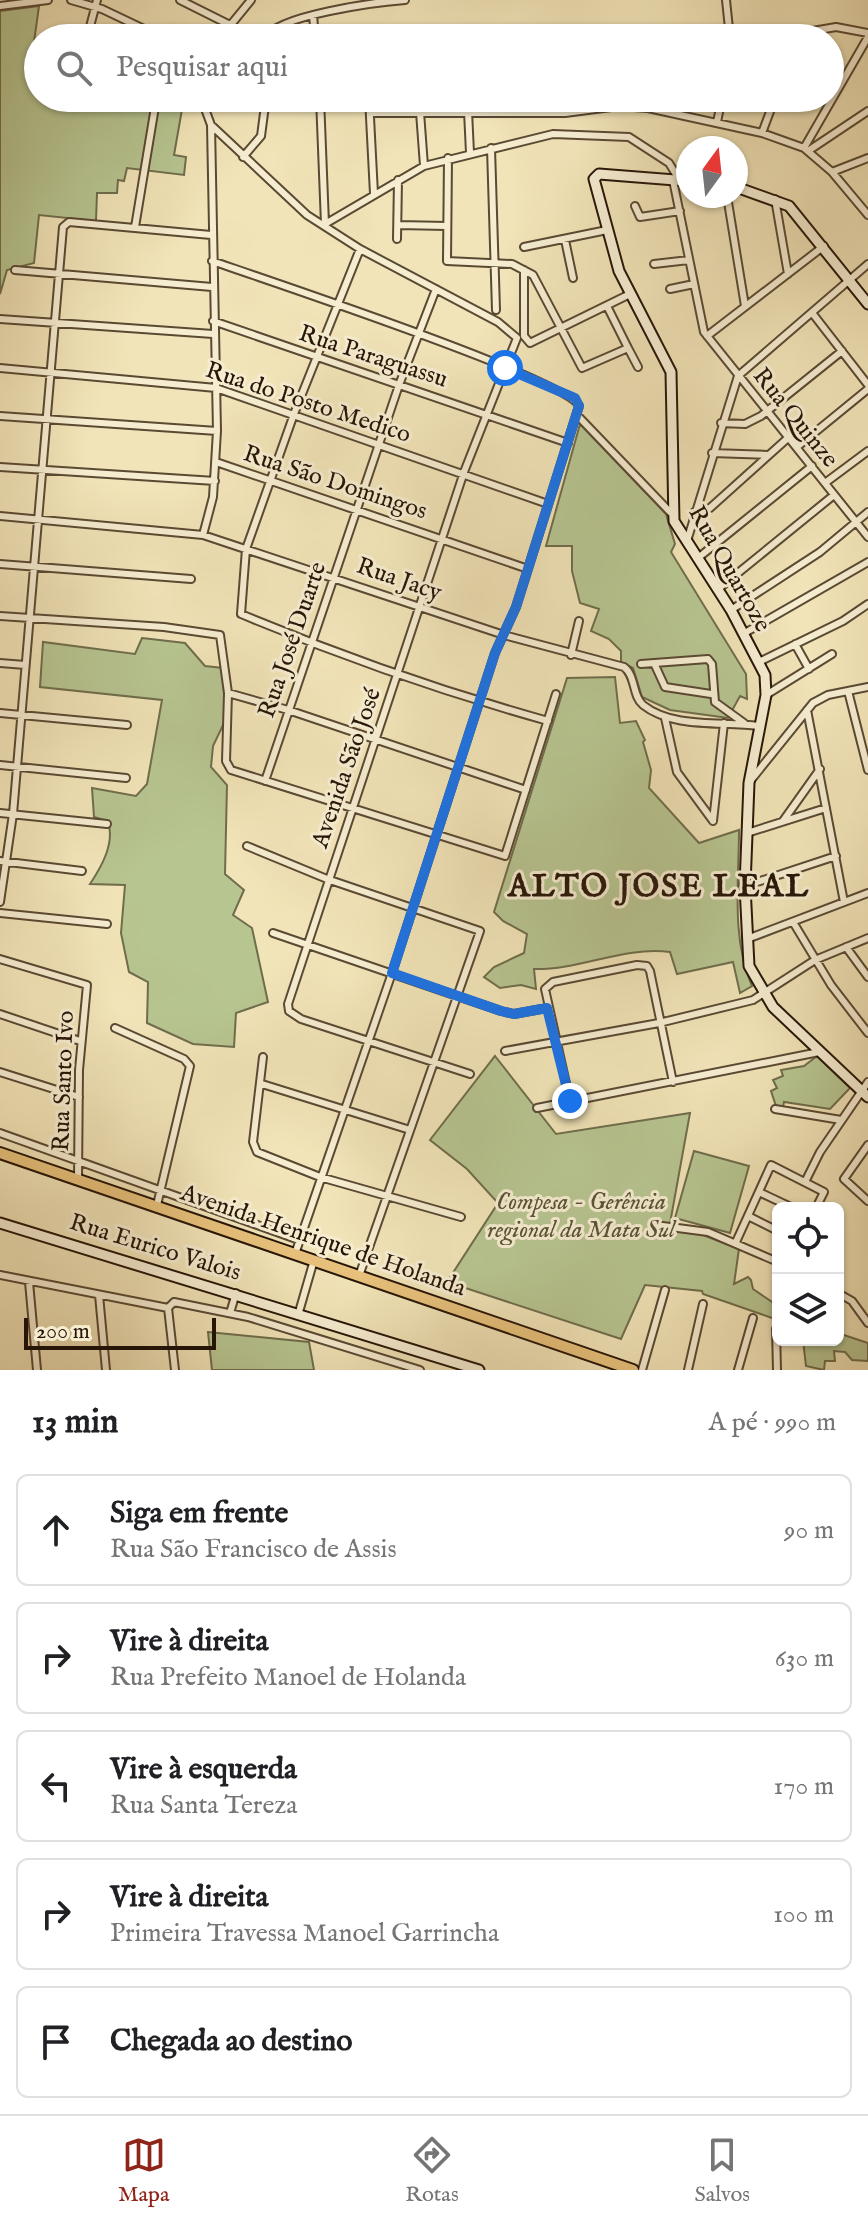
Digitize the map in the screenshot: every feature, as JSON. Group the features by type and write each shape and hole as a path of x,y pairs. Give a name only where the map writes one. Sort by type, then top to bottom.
{"main road":[{"name":"Avenida Henrique de Holanda","path":"0,1153 633,1370"}],"street":[{"path":"0,6 48,0"},
{"path":"71,0 95,3 136,24"},
{"path":"180,0 228,24"},
{"path":"231,24 251,0"},
{"path":"289,24 361,3 405,0"},
{"path":"726,0 729,24"},
{"path":"90,24 95,3"},
{"path":"313,15 314,24"},
{"path":"844,29 868,35 844,79"},
{"path":"806,149 868,111"},
{"path":"135,227 154,112"},
{"path":"203,535 215,481 217,431 211,125 206,112"},
{"path":"243,157 261,136 264,112"},
{"path":"321,112 325,224"},
{"path":"374,194 370,113 420,112 424,166"},
{"path":"468,112 470,153"},
{"path":"661,112 762,133 806,149 832,172 868,215"},
{"path":"717,122 719,112"},
{"path":"762,133 770,112"},
{"path":"806,149 826,112"},
{"path":"211,125 294,207 360,249 436,289 399,385"},
{"path":"325,224 424,166 553,134 620,135 660,156 676,173"},
{"path":"491,148 492,261 496,310"},
{"path":"448,158 447,261 492,261 524,270 537,279 582,368 628,348"},
{"path":"832,172 865,159 868,168"},
{"name":"Rua Quartoze","path":"676,181 599,174 594,183 630,294 671,372 671,513 731,610 765,675 766,695 749,783 745,886 749,966 763,995"},
{"path":"397,239 398,180"},
{"path":"748,191 775,199 800,216 868,304"},
{"path":"775,199 788,274"},
{"path":"635,206 640,217 680,211"},
{"path":"680,208 707,336 824,246"},
{"path":"729,208 745,306"},
{"path":"0,902 13,814 63,227 69,222 211,235"},
{"path":"398,225 447,226"},
{"path":"524,247 607,230"},
{"path":"565,240 573,278"},
{"path":"360,249 294,414 246,549 241,614 312,643 481,702 548,721"},
{"path":"654,264 689,260"},
{"path":"212,261 419,334 575,398 579,406 528,569 295,1254"},
{"path":"687,541 738,376 868,264"},
{"path":"15,270 212,287"},
{"path":"524,270 525,339 530,343 630,294"},
{"path":"670,289 694,284"},
{"name":"Rua São Domingos","path":"436,289 498,322 517,338 485,415 443,538"},
{"path":"607,306 638,367"},
{"path":"797,447 868,387 813,314"},
{"path":"0,319 213,334"},
{"name":"Rua Paraguassu","path":"213,321 568,443"},
{"name":"Rua Quinze","path":"707,336 868,537"},
{"path":"721,423 745,424 768,410 842,351"},
{"name":"Rua do Posto Medico","path":"0,368 216,388 464,472 548,504"},
{"name":"Rua José Duarte","path":"265,781 399,385"},
{"path":"577,415 671,513"},
{"name":"Rua São Domingos","path":"0,416 217,431"},
{"path":"694,512 710,508 789,437"},
{"path":"825,483 868,451"},
{"path":"712,453 768,455"},
{"name":"Rua São Domingos","path":"216,462 528,569"},
{"path":"698,558 812,466"},
{"path":"0,467 215,481"},
{"path":"717,590 834,495"},
{"path":"731,610 820,552 868,512"},
{"name":"Rua Jacy","path":"0,516 203,535 335,576 504,635 628,669 638,700 665,718"},
{"name":"Avenida São José","path":"368,1042 301,1019 289,1011 291,987 443,538"},
{"path":"743,634 868,562"},
{"path":"0,564 191,579"},
{"path":"759,662 868,604"},
{"path":"0,616 220,635 228,693 227,767 505,856 556,694"},
{"path":"571,655 579,621"},
{"path":"795,644 809,669"},
{"path":"766,695 832,654"},
{"path":"641,664 708,659 713,667 711,694 722,709 747,725"},
{"path":"0,663 25,665"},
{"path":"654,663 665,687 711,694"},
{"path":"749,783 819,699 868,687"},
{"path":"848,691 868,770"},
{"path":"228,693 288,710 526,790"},
{"path":"807,710 844,902"},
{"path":"0,713 127,725"},
{"path":"724,723 713,821 677,772 665,718 724,723 758,726"},
{"path":"0,765 126,778"},
{"path":"781,823 820,769"},
{"path":"747,833 826,808"},
{"path":"0,813 107,824"},
{"path":"247,846 327,879 480,931 455,995 359,1276"},
{"path":"745,886 836,856"},
{"path":"4,861 82,871"},
{"path":"747,939 868,893"},
{"path":"0,913 107,924"},
{"path":"793,922 815,960 868,1033"},
{"path":"273,933 514,1014 547,1008"},
{"path":"505,1051 659,1023 763,995 815,960 868,938"},
{"path":"846,947 868,977"},
{"name":"Rua Santo Ivo","path":"0,959 87,985 80,1041 78,1178"},
{"path":"570,1101 545,989 553,982 637,965 649,968 673,1082"},
{"path":"763,995 864,1094"},
{"path":"0,1014 80,1041"},
{"path":"115,1028 184,1059 190,1069 157,1205"},
{"path":"368,1042 470,1074"},
{"path":"537,1108 819,1052"},
{"path":"263,1057 254,1148 320,1177 461,1217"},
{"path":"0,1072 79,1097"},
{"path":"805,1182 841,1120 864,1094 868,1082"},
{"path":"262,1084 410,1130"},
{"path":"775,1109 841,1120"},
{"path":"0,1133 299,1240"},
{"path":"868,1145 844,1179 868,1201"},
{"path":"736,1242 771,1165 824,1192 819,1202"},
{"path":"759,1192 780,1202"},
{"path":"748,1216 772,1228"},
{"name":"Rua Eurico Valois","path":"0,1223 299,1312 479,1370"},
{"path":"655,1225 698,1230 736,1242 772,1259"},
{"path":"299,1312 314,1260"},
{"path":"0,1275 168,1308"},
{"path":"29,1282 37,1370"},
{"path":"642,1370 665,1290"},
{"path":"230,1313 236,1293"},
{"path":"99,1295 106,1370"},
{"path":"844,1296 852,1301 868,1323"},
{"path":"168,1308 174,1302 230,1313 415,1369"},
{"path":"688,1370 703,1304"},
{"path":"168,1308 175,1370"},
{"path":"738,1370 753,1318"},
{"path":"776,1346 777,1370"}],"green space":[{"path":"39,6 36,24 24,24 24,112 182,112 174,155 186,157 184,175 127,168 124,181 118,180 117,193 97,193 96,221 39,215 34,263 7,270 0,294 0,11"},
{"path":"580,424 666,514 675,544 671,552 746,674 747,699 740,696 728,718 670,710 642,697 633,668 621,662 621,651 609,639 591,631 599,609 580,603 572,571 572,546 546,546"},
{"path":"142,638 185,643 205,666 223,668 225,721 213,746 211,767 227,785 225,874 244,890 233,915 252,928 268,1002 236,1013 234,1047 193,1044 147,1023 148,982 129,972 121,933 125,885 90,884 103,862 110,838 108,821 94,817 92,788 136,796 147,784 162,700 40,687 43,642 135,654"},
{"path":"615,677 620,723 636,721 645,740 651,770 649,788 699,843 739,830 739,929 745,968 752,986 740,993 733,962 677,974 670,952 636,952 568,966 534,969 536,989 521,985 500,988 484,977 494,967 524,953 527,934 503,921 494,912 567,678"},
{"name":"Compesa - Gerência regional da Mata Sul","path":"495,1056 556,1134 690,1113 669,1229 698,1233 739,1249 734,1284 748,1277 753,1289 772,1302 772,1318 703,1294 702,1291 645,1285 621,1339 447,1282 498,1203 467,1169 430,1140"},
{"path":"817,1056 850,1088 830,1109 784,1102 783,1107 776,1106 771,1091 777,1088 773,1080 783,1076 781,1070 804,1066"},
{"path":"694,1151 749,1166 730,1233 675,1218"},
{"path":"208,1332 309,1342 314,1370 212,1370"},
{"path":"844,1335 868,1343 868,1361 852,1360 845,1352 834,1351 835,1361 825,1361 824,1370 806,1366 804,1346 844,1346"}],"district":[{"name":"ALTO JOSE LEAL","path":"659,887"}],"route":[{"path":"505,368 575,398 579,406 516,607 495,653 392,973 514,1014 547,1008 570,1101"}]}
